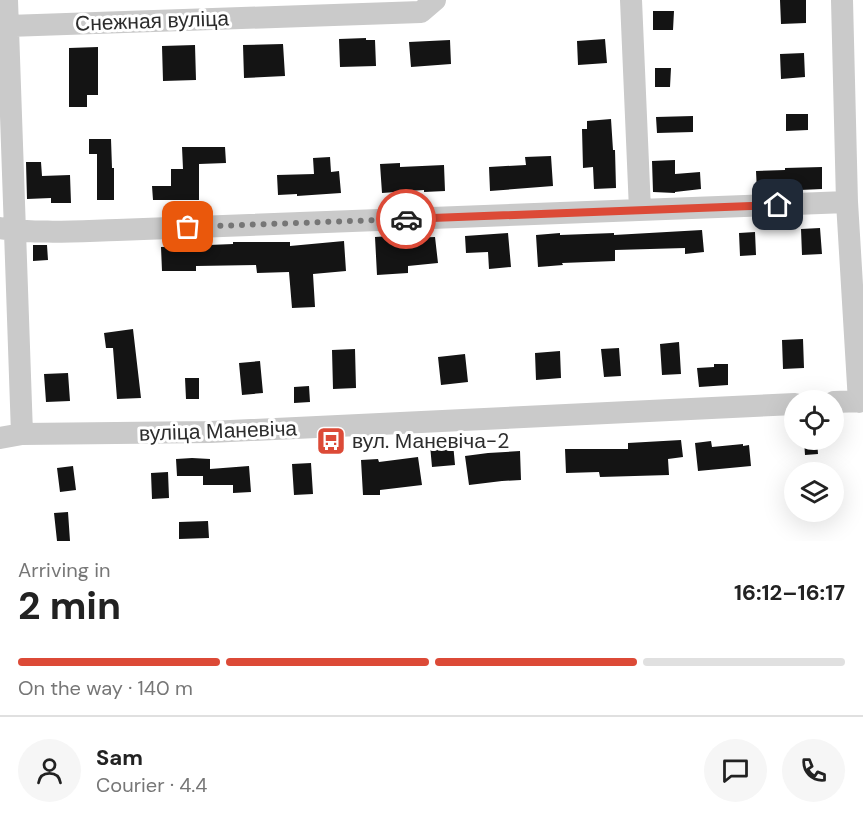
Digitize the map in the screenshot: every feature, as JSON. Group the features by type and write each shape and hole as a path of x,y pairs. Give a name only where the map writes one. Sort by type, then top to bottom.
{"street":[{"path":"7,0 7,229 11,436"},
{"name":"Снежная вуліца","path":"8,26 422,12 435,0"},
{"path":"631,0 640,210"},
{"path":"842,0 847,202 861,401 844,402"},
{"path":"7,229 117,230 847,202"},
{"name":"вуліца Маневіча","path":"11,436 222,432 784,405"}],"building":[{"path":"780,0 806,0 806,23 781,24"},
{"path":"653,11 674,11 673,30 653,30"},
{"path":"366,38 366,40 375,40 376,66 340,67 339,39"},
{"path":"605,39 607,63 578,65 577,41"},
{"path":"450,40 451,64 411,67 409,42"},
{"path":"283,44 285,76 244,78 243,45"},
{"path":"195,45 196,80 163,81 162,46"},
{"path":"98,47 98,95 87,95 87,107 69,107 69,48"},
{"path":"804,53 805,77 781,79 780,54"},
{"path":"655,68 671,68 670,87 655,87"},
{"path":"786,114 808,114 808,130 786,131"},
{"path":"693,116 693,132 657,133 656,117"},
{"path":"611,119 616,188 594,189 593,167 583,168 582,129 587,129 587,121"},
{"path":"89,139 111,139 114,200 97,200 97,154 89,154"},
{"path":"182,147 225,147 226,163 199,164 199,200 153,200 152,186 171,186 171,169 183,169"},
{"path":"551,156 553,186 490,191 489,167 526,165 525,157"},
{"path":"330,157 331,172 339,171 341,193 278,195 277,175 314,174 313,158"},
{"path":"675,160 675,174 700,172 701,189 675,193 653,192 652,161"},
{"path":"26,162 41,162 42,176 70,175 71,203 51,203 51,198 27,199"},
{"path":"400,163 400,167 444,165 445,191 382,193 380,164"},
{"path":"822,167 822,189 757,192 756,171"},
{"path":"820,228 822,254 802,255 801,229"},
{"path":"702,230 704,252 685,254 685,248 615,250 615,261 562,263 563,265 538,267 536,235 614,233 614,235"},
{"path":"755,232 756,255 740,256 739,233"},
{"path":"508,233 511,267 489,269 488,252 466,253 465,236"},
{"path":"406,235 406,238 435,237 438,263 408,266 408,273 377,275 375,237"},
{"path":"344,241 346,271 313,274 315,307 292,308 289,272 257,273 256,265 196,266 196,271 162,271 161,247 233,244 233,242 290,242 290,246"},
{"path":"33,245 47,245 48,260 33,261"},
{"path":"133,329 141,398 117,399 113,348 106,348 104,333"},
{"path":"803,339 804,368 783,369 782,340"},
{"path":"679,342 681,374 662,375 660,344"},
{"path":"619,348 621,376 604,377 601,349"},
{"path":"355,349 356,388 333,389 332,350"},
{"path":"560,351 561,378 536,380 535,353"},
{"path":"465,354 468,382 441,385 438,357"},
{"path":"260,361 263,393 242,395 239,363"},
{"path":"714,364 728,364 728,385 699,387 697,368 714,367"},
{"path":"68,373 70,401 46,402 44,374"},
{"path":"185,378 199,378 199,399 186,399"},
{"path":"309,386 310,402 294,403 294,387"},
{"path":"681,440 683,457 668,459 669,475 600,477 599,472 566,473 565,449 628,449 628,443"},
{"path":"711,441 712,447 749,445 751,466 698,471 695,443"},
{"path":"453,443 455,465 432,467 430,445"},
{"path":"805,450 818,450 818,454 805,455"},
{"path":"520,451 521,480 469,485 465,456"},
{"path":"418,457 422,485 380,490 380,495 363,495 361,460 378,459 379,462"},
{"path":"176,459 210,459 210,469 249,466 251,492 233,493 233,485 203,485 203,476 177,476"},
{"path":"311,463 313,494 294,495 292,464"},
{"path":"73,466 76,490 60,492 57,468"},
{"path":"168,472 169,498 152,499 151,473"},
{"path":"68,512 70,541 57,541 54,513"},
{"path":"208,521 209,538 179,539 179,522"}],"way so far":[{"path":"188,227 406,219"}],"place":[{"name":"вул. Маневіча-2","path":"331,441"}],"route":[{"path":"406,219 778,205"}]}
